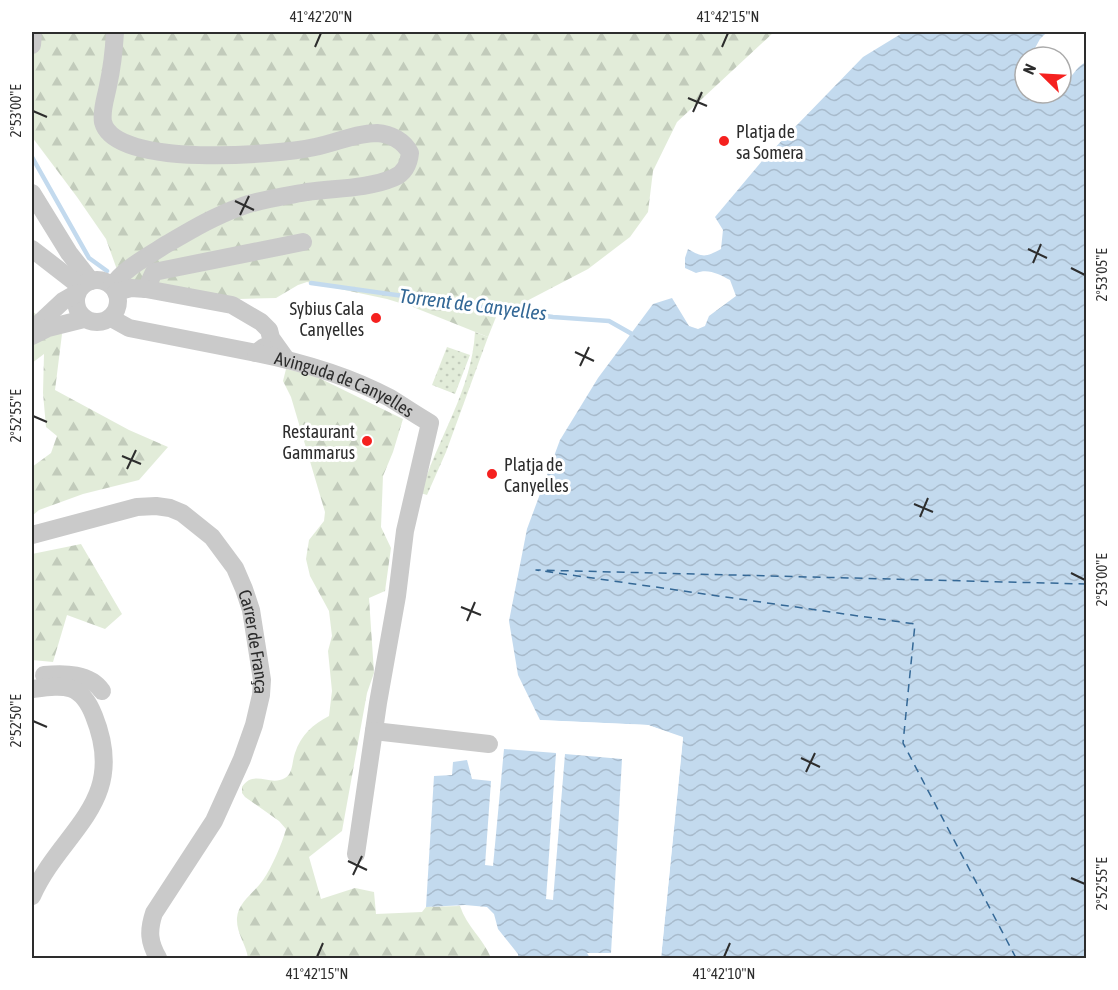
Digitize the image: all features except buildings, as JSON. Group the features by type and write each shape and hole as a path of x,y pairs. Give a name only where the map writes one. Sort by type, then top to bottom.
{"street":[{"path":"32,45 33,32"},
{"path":"32,336 48,328 84,319 98,323 111,318 118,306 114,289 121,273 195,227 240,207 276,197 394,178 405,170 410,161 410,153 400,141 380,133 342,139 316,147 250,154 156,153 129,146 116,139 107,130 104,122 103,113 115,32"},
{"path":"32,193 69,253 83,287"},
{"path":"146,289 154,272 303,242"},
{"path":"32,249 83,287"},
{"path":"32,330 63,301 83,287 105,282 114,289"},
{"path":"83,287 75,302 84,319"},
{"name":"Avinguda de Canyelles","path":"114,289 146,289 232,305 261,322 268,330 271,338 266,346 256,354"},
{"name":"Avinguda de Canyelles","path":"111,318 129,328 286,359 337,376 388,398 430,423 405,531 396,608 374,731"},
{"path":"271,338 286,359"},
{"name":"Carrer de França","path":"32,536 137,507 170,508 182,513 212,537 235,568 251,610 260,667 261,695 242,759 214,821 154,913 149,926 149,937 158,958"},
{"path":"32,680 45,674 68,674 97,684 102,691"},
{"path":"32,688 59,685 71,688 85,697 99,727 104,760 100,788 95,802 46,871 32,896"},
{"path":"356,854 374,731 489,744"}],"green space":[{"path":"32,32 774,32 677,122 653,171 648,212 630,237 588,269 496,317 488,337 387,299 307,282 276,298 239,299 120,278 106,239 32,137"},
{"path":"32,311 62,334 55,390 129,430 168,447 139,480 83,494 39,510 32,516 32,467 51,453 57,436 46,427 43,393 44,354 32,363"},
{"path":"475,332 488,337 446,452 427,495 421,493 468,374"},
{"path":"447,347 470,355 455,394 432,385"},
{"path":"286,369 315,376 403,419 383,476 381,527 391,548 385,591 369,598 374,673 367,693 342,831 309,857 321,899 355,888 374,892 376,914 422,912 426,907 460,906 491,958 248,958 238,929 238,912 243,902 266,875 286,829 279,821 245,797 242,787 252,779 274,781 288,776 304,735 329,716 332,691 328,651 332,636 329,611 310,576 306,559 309,540 324,521 325,512 291,397 283,381"},
{"path":"81,544 122,614 105,629 67,615 53,662 32,660 32,554"}],"water":[{"path":"904,32 1047,32 1037,45 1013,45 1013,105 1073,105 1073,74 1086,62 1086,958 661,958 683,738 648,725 540,720 518,675 509,621 527,529 560,440 598,378 653,304 672,298 689,326 698,329 705,326 709,316 736,296 730,280 713,272 696,273 685,268 688,249 704,255 721,249 723,230 715,217 762,161 863,57"},
{"path":"504,749 556,753 546,899 553,900 565,754 622,759 611,953 587,953 590,958 518,958 518,954 498,929 494,914 487,907 465,905 426,907 434,776 452,775 453,762 467,760 472,779 491,781 485,865 493,866"}],"pier":[{"path":"537,720 648,725 683,737 661,958 658,958 680,739 647,728 540,723"}],"waterway":[{"name":"Torrent de Canyelles","path":"32,157 89,258 107,271"},
{"name":"Torrent de Canyelles","path":"311,283 553,317 609,321 632,334"}],"ferry route":[{"path":"1016,958 903,743 915,624 536,570 1086,584"}],"place":[{"name":"Platja de sa Somera","path":"724,141"},
{"name":"Sybius Cala Canyelles","path":"376,318"},
{"name":"Restaurant Gammarus","path":"367,441"},
{"name":"Platja de Canyelles","path":"492,474"}]}
